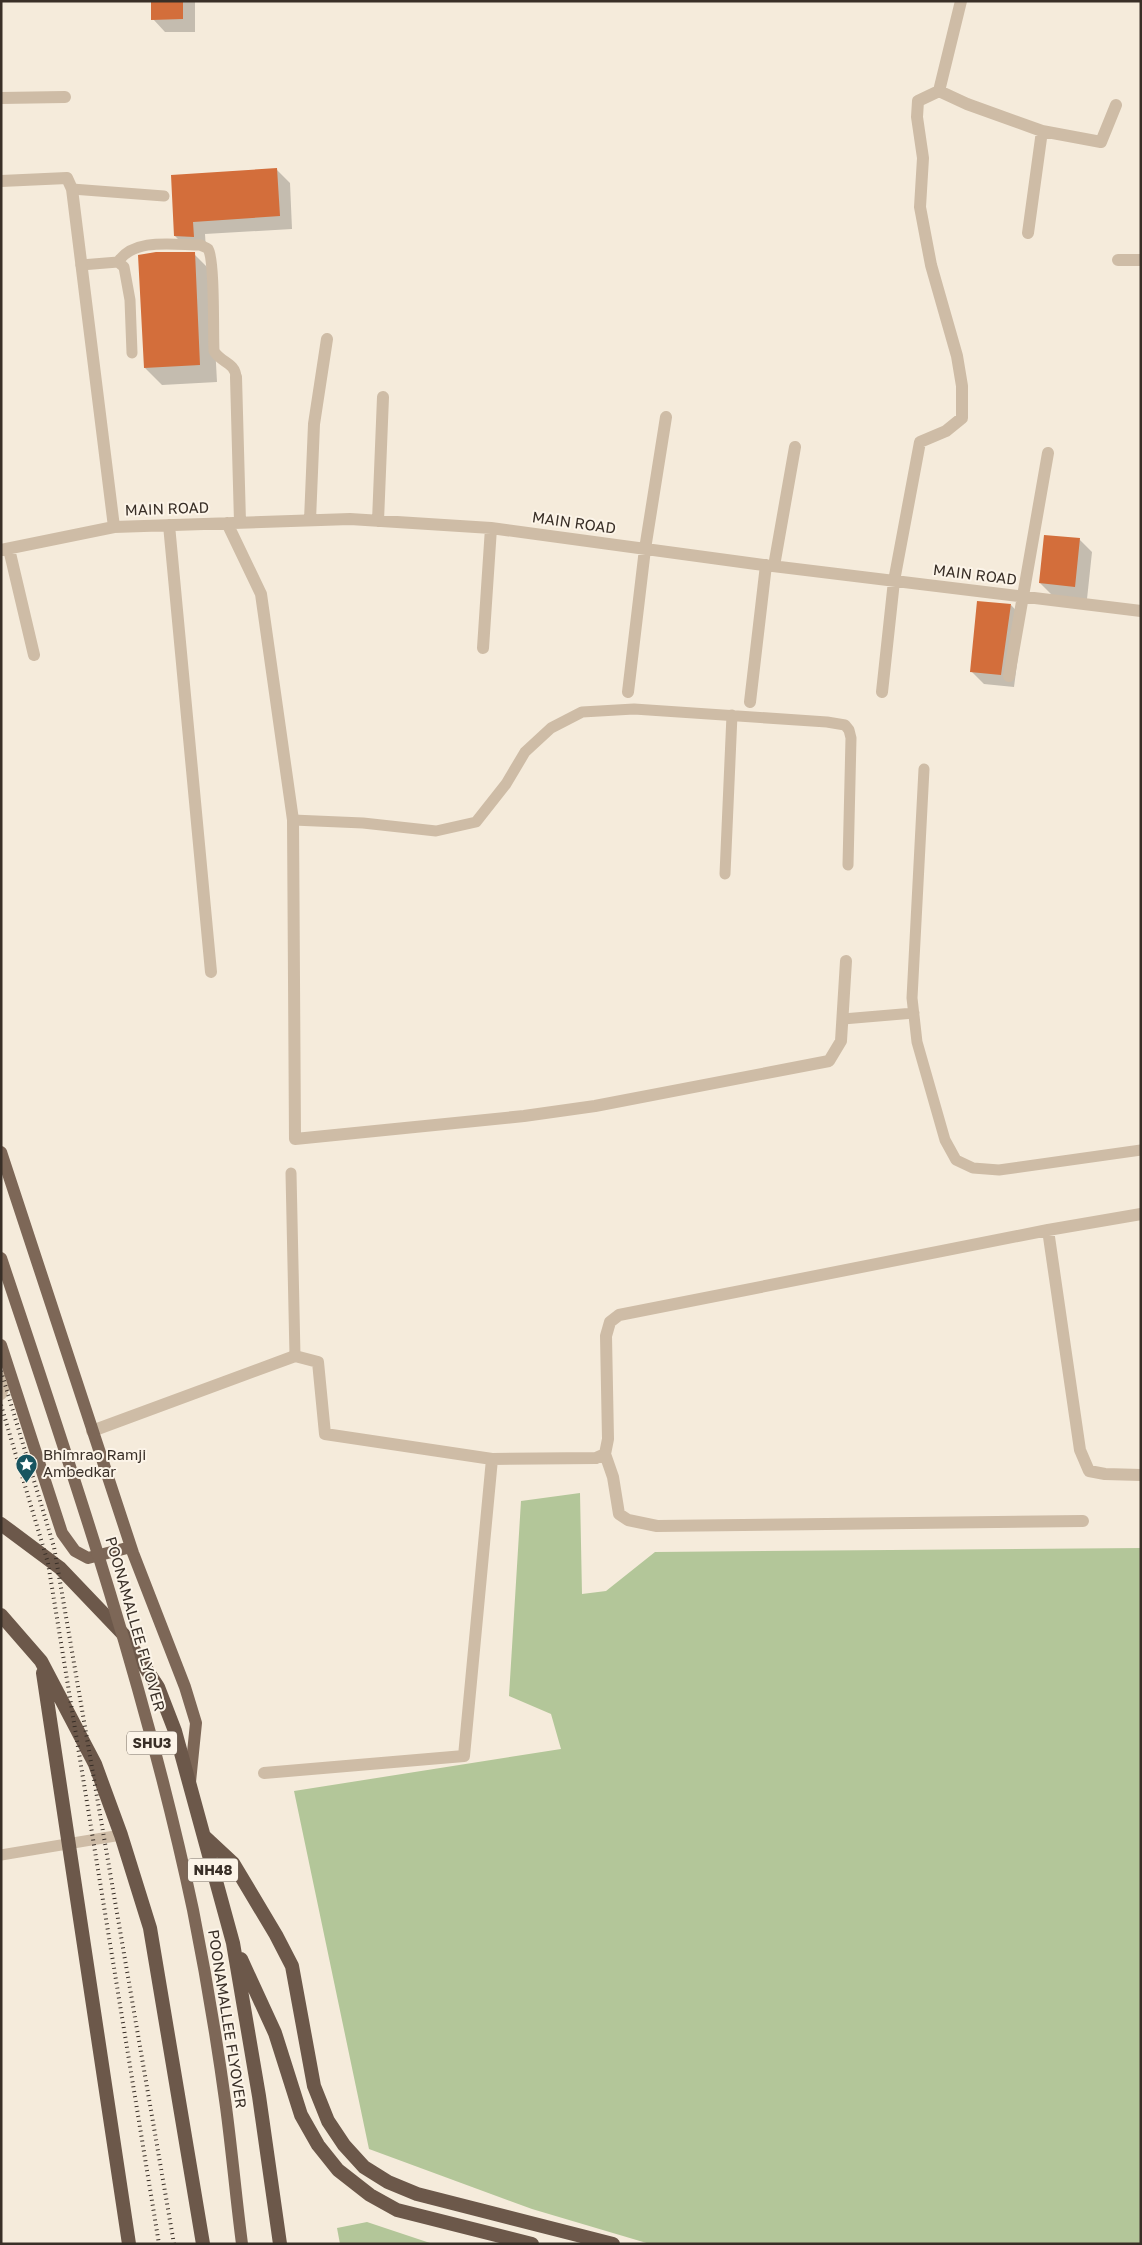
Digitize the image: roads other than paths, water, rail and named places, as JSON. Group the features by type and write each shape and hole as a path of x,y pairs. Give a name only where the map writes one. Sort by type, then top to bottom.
{"highway":[{"name":"NH48","path":"1,1524 60,1568 124,1635 158,1687 175,1731 233,1943 259,2096 280,2244"},
{"path":"1,1615 41,1661 95,1764 122,1835 150,1928 203,2244"},
{"path":"41,1661 129,2244"},
{"path":"204,1835 233,1863 272,1927 292,1966 314,2086 328,2121 344,2145 364,2167 388,2182 417,2194 614,2244"},
{"path":"233,1943 275,2033 301,2115 318,2145 338,2170 370,2195 397,2210 532,2244"}],"main road":[{"name":"SHU3","path":"1,1152 131,1547 185,1687 196,1722 190,1787"},
{"name":"POONAMALLEE FLYOVER","path":"1,1258 125,1642 172,1820 193,1910 226,2105 242,2244"},
{"path":"1,1345 62,1533 75,1551 88,1558 131,1547"}],"street":[{"path":"939,91 961,1"},
{"path":"939,91 967,104 1042,131 1100,142 1116,105"},
{"path":"882,692 894,581 920,442 946,431 962,418 962,386 957,356 931,265 920,207 924,158 917,117 918,101 939,91"},
{"path":"1,98 65,97"},
{"path":"1028,233 1042,131"},
{"path":"1,181 67,178 72,188 114,527"},
{"path":"1118,260 1141,260"},
{"path":"310,520 314,424 327,339"},
{"path":"236,377 233,523 261,594 294,820 295,1138 524,1116 595,1106 829,1061 841,1041 846,961"},
{"path":"378,521 383,397"},
{"path":"628,692 645,549 666,418"},
{"path":"750,702 770,566 795,446"},
{"path":"1009,676 1048,453"},
{"name":"MAIN ROAD","path":"5,550 114,527 350,519 491,528 770,566 1141,611"},
{"path":"169,525 211,972"},
{"path":"482,648 491,528"},
{"path":"5,550 34,655"},
{"path":"1083,1520 658,1526 628,1520 619,1514 613,1477 605,1454 608,1439 606,1336 610,1322 619,1315 1048,1230 1141,1214"},
{"path":"1048,1230 1080,1450 1089,1471 1105,1474 1141,1475"},
{"path":"92,1431 296,1356 318,1362 325,1434 492,1459 596,1458 605,1454"},
{"path":"1,1394 9,1372"},
{"path":"264,1773 464,1756 492,1459"}],"lane":[{"path":"72,188 164,196"},
{"path":"118,262 124,254 141,246 201,245 208,250 212,284 214,351 218,359 233,366 236,370 236,377"},
{"path":"81,265 118,262 124,267 130,300 132,353"},
{"path":"294,820 363,823 436,831 476,822 506,784 525,752 551,728 582,712 634,709 827,722 845,725 849,730 848,865"},
{"path":"725,874 732,715"},
{"path":"924,769 912,998 917,1042 945,1140 956,1160 973,1168 999,1170 1141,1150"},
{"path":"843,1019 914,1013"},
{"path":"291,1173 296,1356"},
{"path":"1,1855 122,1835"}],"railway":[{"path":"1,1371 54,1547 174,2244"},
{"path":"1,1405 48,1563 159,2244"}],"place":[{"name":"Bhimrao Ramji Ambedkar","path":"27,1483"}]}
